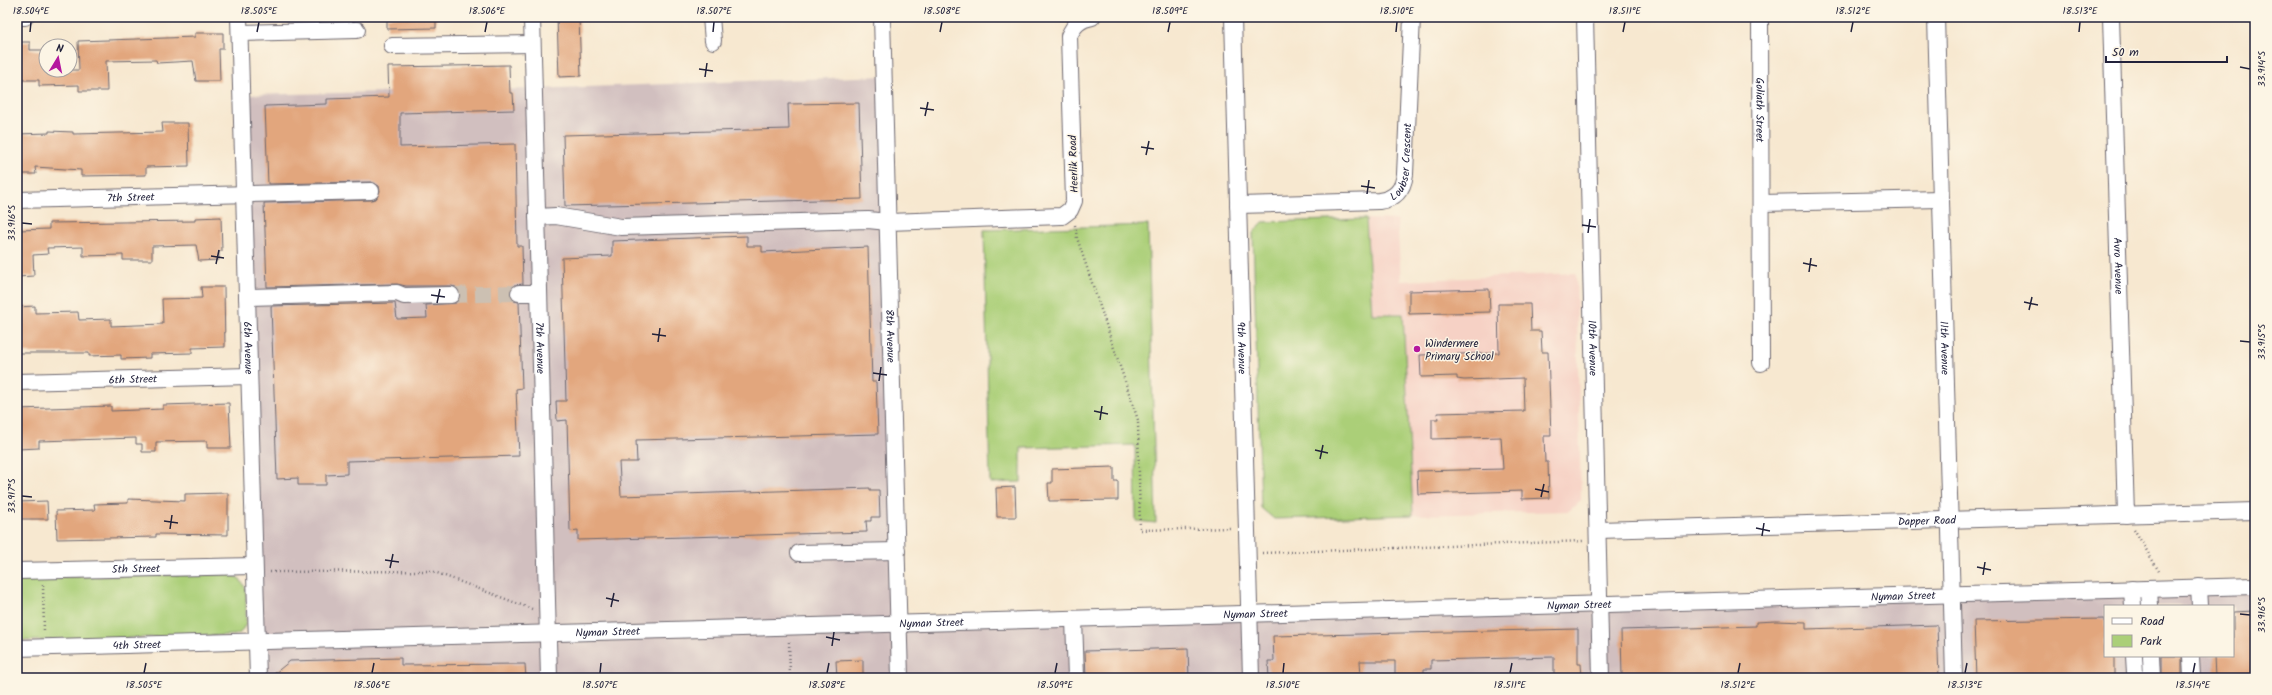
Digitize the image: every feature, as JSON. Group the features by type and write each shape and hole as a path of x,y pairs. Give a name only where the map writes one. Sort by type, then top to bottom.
{"street":[{"path":"17,17 25,17"},
{"name":"7th Avenue","path":"532,17 549,678"},
{"path":"711,17 713,42"},
{"name":"8th Avenue","path":"882,17 900,678"},
{"name":"Heerlik Road","path":"537,217 556,216 621,227 868,220 888,222 1057,217 1067,214 1073,206 1069,36 1075,24 1080,20 1092,17"},
{"name":"9th Avenue","path":"1233,17 1251,678"},
{"name":"Loubser Crescent","path":"1238,205 1379,201 1391,198 1400,191 1405,174 1412,17"},
{"name":"10th Avenue","path":"1585,17 1602,678"},
{"name":"Goliath Street","path":"1760,17 1761,363"},
{"name":"11th Avenue","path":"1936,17 1954,678"},
{"name":"Avro Avenue","path":"2111,17 2126,515"},
{"path":"240,25 357,30"},
{"name":"6th Avenue","path":"240,25 258,678"},
{"path":"392,46 532,44"},
{"name":"7th Street","path":"17,200 371,191"},
{"path":"1761,203 1941,198"},
{"path":"247,297 396,293 404,296 451,295"},
{"path":"519,293 539,293"},
{"name":"6th Street","path":"17,382 249,376"},
{"name":"Dapper Road","path":"1599,535 1950,521 2255,512"},
{"path":"799,553 897,551"},
{"name":"5th Street","path":"17,571 254,569"},
{"name":"Nyman Street","path":"256,642 1952,593 2255,586"},
{"path":"2199,587 2200,605"},
{"path":"2132,589 2133,605"},
{"path":"2149,589 2150,605"},
{"path":"1074,619 1076,678"},
{"name":"4th Street","path":"17,648 256,642"},
{"path":"2134,657 2135,673 2139,678"},
{"path":"2151,657 2152,678"},
{"path":"2191,657 2192,678"}],"path":[{"path":"1073,206 1077,238 1138,420 1140,530 1247,528"},
{"path":"2126,515 2169,588"},
{"path":"1248,554 1599,535"},
{"path":"254,569 432,571 547,615"},
{"path":"42,571 44,647"},
{"path":"778,627 778,635 789,642 790,675"}],"shaded area":[{"path":"884,76 899,624 2255,586 2255,678 258,678 242,95 534,89"},
{"name":"Windermere Primary School","path":"1366,219 1397,220 1401,281 1576,273 1581,500 1569,511 1274,519 1261,508 1253,233 1263,222"}],"green space":[{"path":"1366,219 1372,314 1403,314 1413,515 1274,519 1261,508 1253,233 1263,222"},
{"path":"1148,225 1156,523 1136,521 1135,445 1021,448 1021,482 990,483 984,230"},
{"path":"231,574 240,579 246,589 246,624 240,633 235,635 17,641 17,578"}],"building":[{"path":"387,17 436,17 436,28 387,29"},
{"path":"557,17 579,17 581,76 559,77"},
{"path":"195,33 223,33 223,49 219,49 220,81 196,81 193,61 157,63 156,60 106,61 107,91 79,91 79,85 39,86 39,80 17,80 17,42 30,42 30,50 38,50 38,78 78,78 78,41 195,37"},
{"path":"509,65 510,93 513,93 514,110 400,113 400,147 515,144 517,246 522,246 523,284 514,285 510,293 514,301 519,302 522,388 516,389 519,456 347,461 347,474 326,475 326,485 298,485 298,478 277,479 271,306 395,303 397,319 427,318 426,305 456,303 460,294 456,287 451,286 406,286 397,284 267,287 264,203 371,200 376,199 380,191 379,186 371,182 268,184 265,106 327,104 327,99 389,97 388,67"},
{"path":"859,103 862,199 565,206 563,135 789,129 788,104"},
{"path":"162,123 188,123 189,166 146,167 146,175 81,176 81,170 35,167 36,174 17,174 17,134 49,133 49,131 73,132 73,134 163,132"},
{"path":"221,217 222,251 219,251 219,260 199,261 196,245 152,246 152,260 123,260 123,255 83,256 83,247 47,248 48,254 33,255 34,276 17,277 17,230 49,229 49,223 195,221 195,218"},
{"path":"747,236 747,246 762,246 762,252 868,247 872,382 876,382 878,434 636,440 637,462 619,462 621,496 870,488 870,490 879,490 880,517 871,517 871,521 866,521 867,532 578,540 578,530 570,531 567,420 557,421 556,401 566,401 562,258 612,256 612,241"},
{"path":"201,287 224,287 225,347 192,348 192,353 150,354 150,358 121,359 121,355 89,356 89,353 17,353 17,307 35,306 35,313 78,312 79,320 111,319 111,326 163,324 162,299 202,298"},
{"path":"1489,289 1490,312 1409,314 1409,291"},
{"path":"1498,304 1530,304 1531,331 1541,331 1542,352 1548,352 1551,436 1544,436 1545,462 1548,462 1549,498 1522,499 1522,491 1418,494 1417,471 1503,469 1501,437 1432,439 1432,419 1438,419 1437,413 1524,411 1523,378 1464,380 1457,379 1457,376 1421,377 1420,355 1499,353"},
{"path":"229,403 231,448 207,448 207,441 156,442 156,452 142,452 142,444 136,444 136,438 39,441 39,448 17,449 17,409 111,406 111,411 163,409 163,405"},
{"path":"1114,467 1114,481 1118,481 1118,500 1049,501 1048,483 1052,483 1052,469"},
{"path":"1015,487 1016,517 997,517 996,488"},
{"path":"228,493 228,535 156,534 156,537 57,539 56,511 95,510 94,504 128,503 128,499 185,501 185,494"},
{"path":"47,501 48,519 17,519 17,502"},
{"path":"2255,611 2255,678 2215,678 2214,657 2234,657 2234,612"},
{"path":"2104,619 2104,657 2114,657 2114,678 1976,678 1974,621"},
{"path":"1756,622 1806,622 1806,629 1937,625 1939,678 1622,678 1621,630 1756,626"},
{"path":"1578,629 1578,664 1581,664 1582,678 1554,678 1554,657 1431,660 1431,669 1424,669 1424,674 1412,675 1395,675 1395,661 1360,661 1361,678 1269,678 1268,661 1274,661 1273,636"},
{"path":"1188,648 1189,678 1086,678 1085,651"},
{"path":"2161,657 2182,657 2182,678 2161,678"},
{"path":"401,658 401,665 525,664 526,678 269,678 290,661"},
{"path":"863,660 863,678 837,678 836,661"}],"tunnel":[{"path":"451,295 519,293"}],"place":[{"name":"Windermere Primary School","path":"1417,349"}]}
